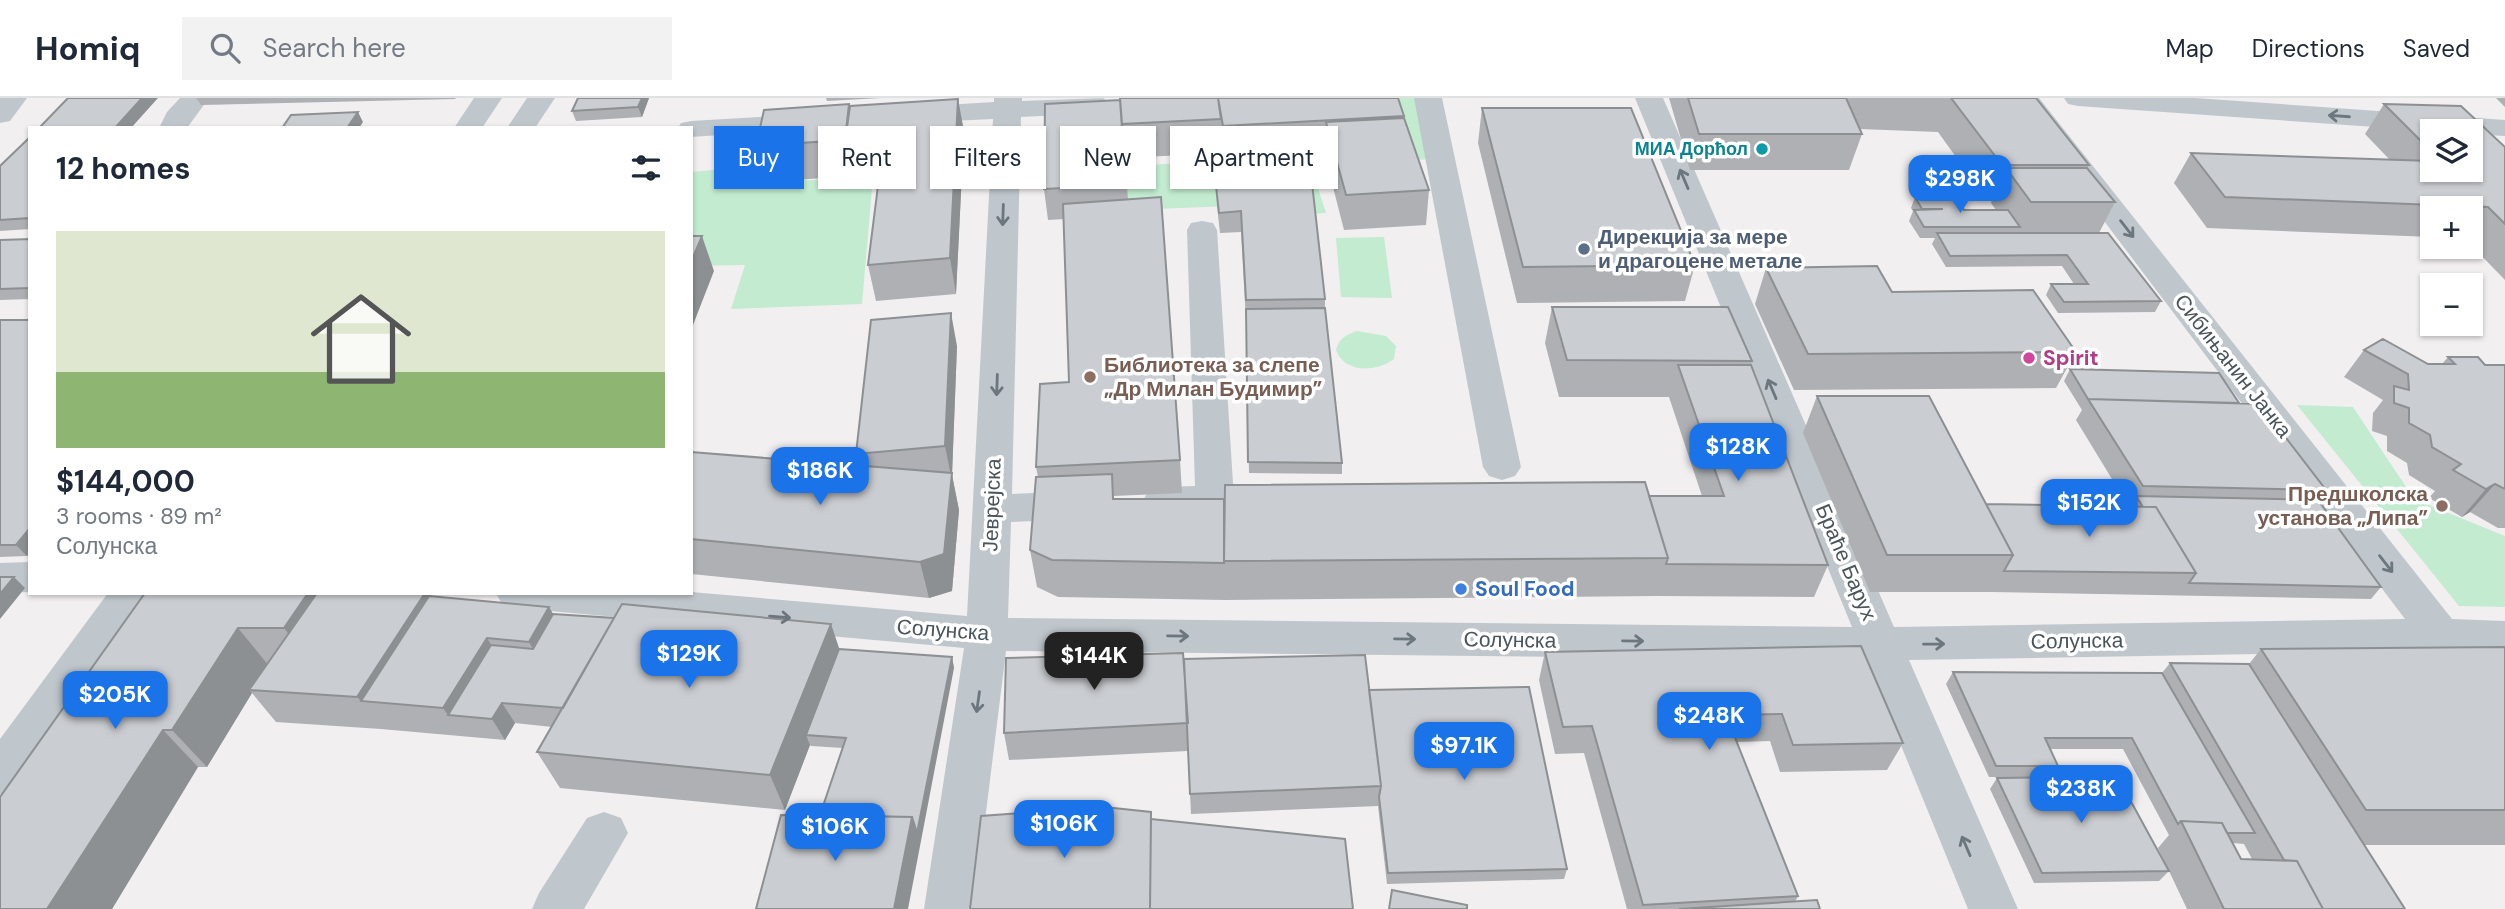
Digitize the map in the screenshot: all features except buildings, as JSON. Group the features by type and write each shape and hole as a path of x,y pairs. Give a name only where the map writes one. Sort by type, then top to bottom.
{"street":[{"path":"0,115 13,98"},
{"path":"174,126 177,118 195,98"},
{"path":"469,126 488,98"},
{"path":"522,126 541,98"},
{"path":"1428,98 1502,467"},
{"name":"Браће Барух","path":"1649,98 1993,909"},
{"name":"Сибињанин Јанка","path":"2025,98 2441,635"},
{"path":"2078,98 2494,127"},
{"path":"2453,98 2494,127 2505,147"},
{"path":"886,117 1007,104 1118,104"},
{"name":"Јеврејска","path":"950,909 987,634 1007,104"},
{"path":"693,129 830,120"},
{"path":"992,509 1215,499 1202,230"},
{"path":"0,578 28,578"},
{"path":"0,775 130,595"},
{"name":"Солунска","path":"563,595 657,599 987,634 1881,644 2441,635 2505,637"},
{"path":"557,909 604,833"}],"green space":[{"path":"1393,98 1417,98 1431,159 1415,160"},
{"path":"1156,164 1170,164 1170,189 1318,189 1326,213 1312,214 1311,203 1128,210 1127,189 1156,189"},
{"path":"714,170 714,189 804,189 804,180 818,180 818,189 872,189 862,304 731,309 745,265 693,266 693,172"},
{"path":"1384,237 1392,298 1341,297 1336,238"},
{"path":"1357,331 1386,336 1396,346 1394,359 1371,368 1354,367 1346,363 1340,358 1337,346 1344,338"},
{"path":"2297,405 2353,407 2414,499 2505,536 2505,607 2459,606"}],"place":[{"name":"МИА Дорћол","path":"1762,149"},
{"name":"Дирекција за мере и драгоцене метале","path":"1584,249"},
{"name":"Spirit","path":"2029,358"},
{"name":"Библиотека за слепе „Др Милан Будимир”","path":"1090,377"},
{"name":"Предшколска установа „Липа”","path":"2442,506"},
{"name":"Soul Food","path":"1461,589"}]}
